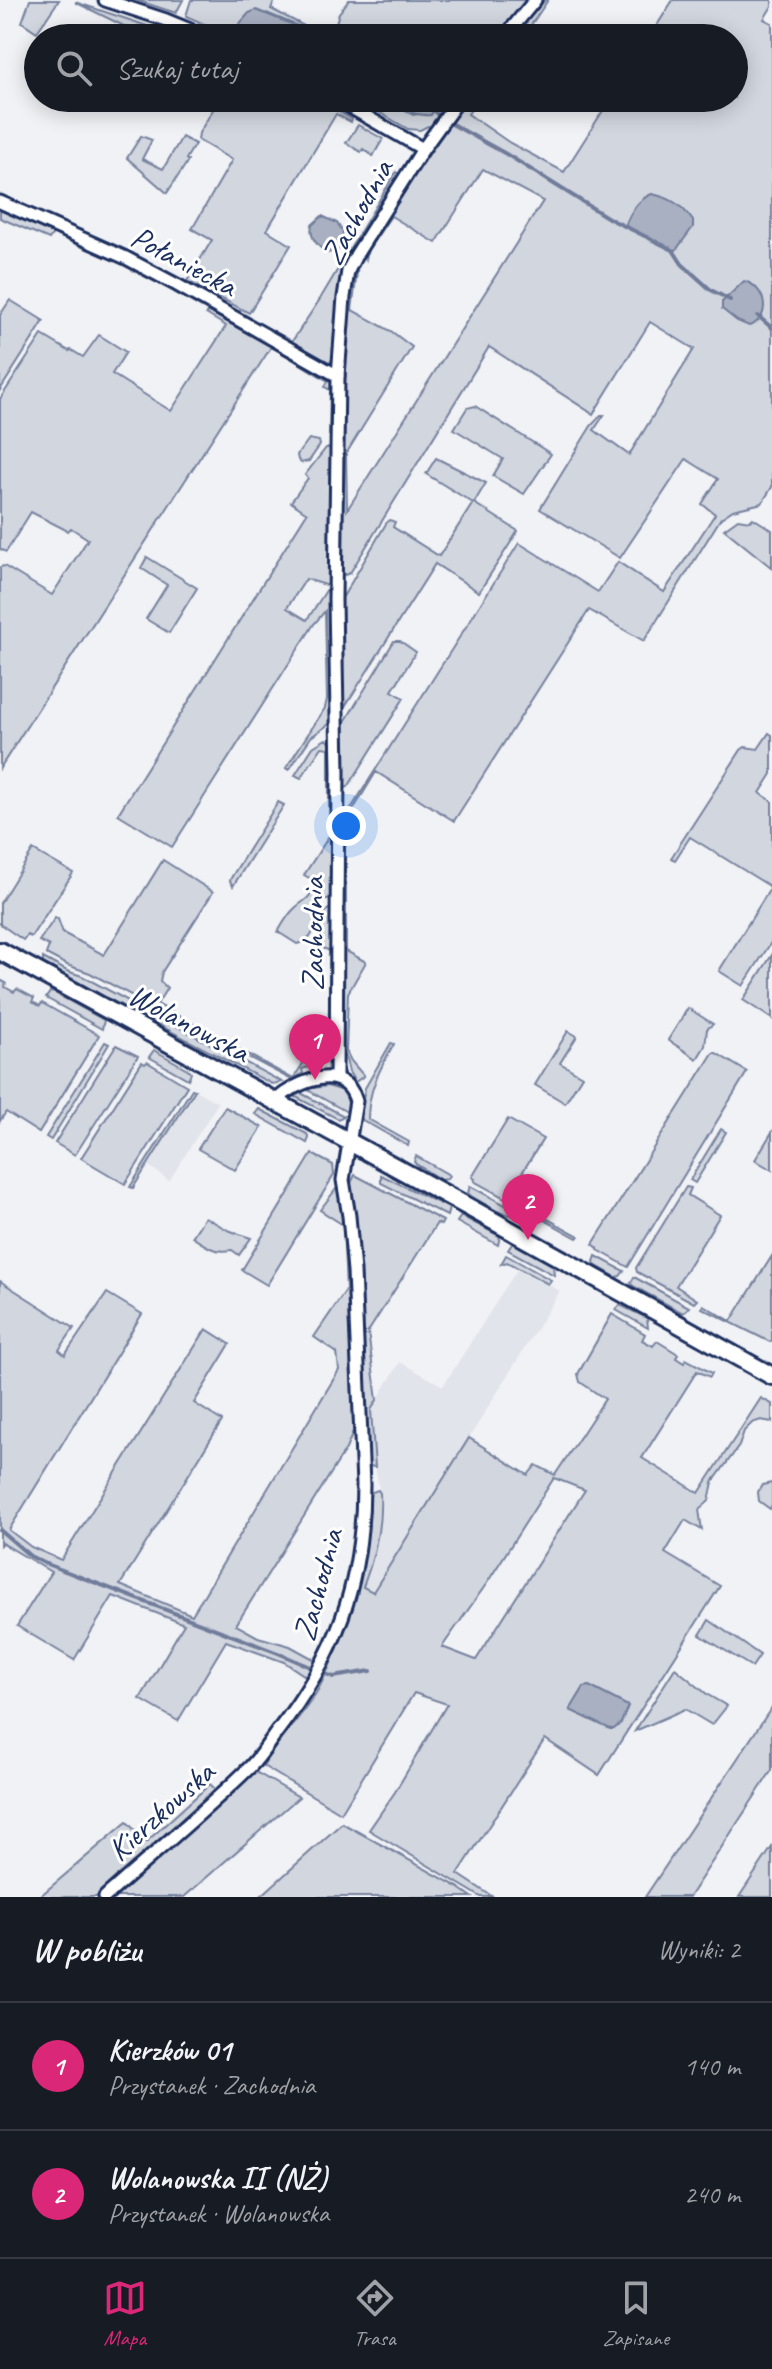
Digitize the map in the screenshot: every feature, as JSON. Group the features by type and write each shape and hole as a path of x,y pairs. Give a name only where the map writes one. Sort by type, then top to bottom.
{"main road":[{"name":"Wolanowska","path":"0,951 772,1376"}],"street":[{"path":"105,0 176,24"},
{"path":"515,24 535,0"},
{"path":"358,112 423,149"},
{"name":"Zachodnia","path":"253,1765 307,1692 323,1664 352,1585 360,1540 363,1485 354,1271 343,1180 356,1101 349,1088 336,1079 338,773 335,600 338,376 344,297 348,271 383,211 450,112"},
{"name":"Połaniecka","path":"0,202 126,258 338,376"},
{"path":"275,1101 299,1083 322,1078 336,1079"},
{"name":"Kierzkowska","path":"105,1897 253,1765"}],"shaded area":[{"path":"30,0 59,0 42,24 22,22"},
{"path":"136,0 183,0 176,13"},
{"path":"191,0 275,0 271,9 300,24 267,13 246,24 204,24 186,16"},
{"path":"349,0 528,0 508,24 336,24 339,13"},
{"path":"545,0 548,0 532,24 524,24"},
{"path":"673,0 772,0 764,19 772,23 772,487 762,503 733,510 721,518 644,641 589,610 454,821 376,772 347,820 346,846 343,838 345,818 519,543 598,592 618,562 664,592 715,514 702,504 718,479 686,459 620,558 540,509 591,426 601,415 604,415 594,430 629,455 694,349 650,322 593,414 489,347 350,573 345,575 343,572 344,387 354,276 357,273 352,310 391,331 412,347 346,454 347,510 543,201 483,169 436,243 391,216 368,250 366,259 365,250 458,112 469,112 468,114 510,143 564,172 602,112 748,112 748,24 658,24"},
{"path":"75,2 142,24 120,24"},
{"path":"212,112 339,112 352,119 351,122 336,114 267,230 291,245 249,313 187,281 212,240 192,229 232,160 198,140"},
{"path":"379,112 408,112 413,115 442,112 431,128 408,129"},
{"path":"358,125 383,139 373,156 346,143"},
{"path":"141,136 152,140 142,159 163,169 182,137 195,144 167,193 127,158"},
{"path":"396,172 400,175 341,276 336,355 332,361 325,363 291,343"},
{"path":"0,210 54,232 49,239 0,218"},
{"path":"10,300 44,321 0,390 0,315"},
{"path":"210,308 273,344 0,768 0,567 4,566 52,595 88,539 71,528 68,531 31,512 6,552 0,549 0,399 42,335 83,357 99,335 126,352 112,374 171,411 226,326 206,314"},
{"path":"282,349 327,377 332,385 333,435 329,435 330,390 325,387 328,381 282,353"},
{"path":"475,406 551,454 524,494 493,476 503,459 454,429 467,408"},
{"path":"309,439 319,441 320,445 309,461 301,463 297,455"},
{"path":"326,448 332,448 332,587 306,579 287,608 307,620 327,589 332,590 332,722 311,737 289,770 286,768 325,708 325,611 172,847 118,814 307,513 291,502 308,478 305,475"},
{"path":"436,458 486,483 474,503 518,531 479,592 435,564 344,708 341,600 387,522 395,522 393,527 439,556 473,503 426,474"},
{"path":"753,518 772,530 772,568 724,529 738,519 750,521"},
{"path":"147,557 197,588 169,633 146,619 167,585 141,568"},
{"path":"394,641 400,641 416,652 392,691 404,698 345,788 343,725"},
{"path":"769,733 772,735 772,774 760,793 772,801 772,941 743,986 719,971 771,887 690,837 675,860 671,858 741,750 745,747 758,749"},
{"path":"326,739 333,745 333,898 315,901 312,933 304,942 297,944 278,932 291,912 310,895 311,879 304,875 329,836 329,748 322,747 301,778 295,775 313,747"},
{"path":"278,802 284,805 233,886 231,878"},
{"path":"33,850 73,873 31,937 27,935 23,940 0,924 0,903"},
{"path":"163,860 213,892 162,972 160,981 167,988 157,1004 293,1079 331,1020 330,965 333,967 333,1058 302,1069 303,1073 292,1080 149,1005 151,1001 142,996 140,1000 46,954 49,946 39,941 55,918 63,933 104,955"},
{"path":"346,862 346,951 366,962 348,993 346,1051 364,1076 355,1082 349,1072 343,1046"},
{"path":"330,908 330,951 323,948 320,926"},
{"path":"772,955 772,1019 743,1000"},
{"path":"43,958 138,1006 131,1011 43,963"},
{"path":"0,980 14,992 17,989 34,998 32,1002 40,1006 42,1003 99,1035 39,1133 6,1112 0,1121"},
{"path":"50,992 104,1020 102,1029 46,998"},
{"path":"688,1008 713,1024 707,1029 705,1046 697,1059 668,1040"},
{"path":"148,1011 282,1082 272,1084 147,1019"},
{"path":"568,1031 577,1036 560,1063 582,1076 565,1103 535,1085"},
{"path":"105,1042 109,1044 51,1140 46,1137"},
{"path":"391,1043 394,1044 373,1089 368,1119 409,1142 408,1146 359,1118 365,1088"},
{"path":"116,1045 138,1056 75,1155 55,1143"},
{"path":"154,1050 189,1070 188,1079 149,1057"},
{"path":"713,1053 747,1072 628,1267 593,1244"},
{"path":"142,1062 187,1086 125,1184 81,1158"},
{"path":"327,1086 344,1091 347,1112 306,1089"},
{"path":"192,1089 195,1090 133,1188 130,1187"},
{"path":"195,1090 218,1103 169,1181 148,1165"},
{"path":"299,1092 344,1116 338,1119 294,1096"},
{"path":"225,1107 262,1127 235,1170 198,1149"},
{"path":"259,1109 307,1134 307,1143 255,1114"},
{"path":"508,1119 543,1139 507,1197 579,1236 577,1238 474,1181 472,1177"},
{"path":"721,1129 726,1132 695,1183 690,1180"},
{"path":"772,1132 772,1170 755,1160"},
{"path":"312,1154 333,1165 334,1175 267,1285 242,1270"},
{"path":"416,1156 449,1175 447,1179 441,1180 416,1164"},
{"path":"355,1175 443,1221 441,1225 437,1223 368,1332 377,1400 371,1410 375,1467 369,1466 366,1461 357,1229 349,1187"},
{"path":"381,1175 449,1208 447,1216 381,1183"},
{"path":"470,1186 520,1213 520,1218 497,1211 471,1196 468,1193"},
{"path":"686,1187 691,1188 688,1195 720,1215 676,1286 697,1300 694,1303 637,1272 636,1268"},
{"path":"336,1189 346,1226 354,1430 346,1449 236,1625 258,1637 290,1646 319,1662 310,1679 284,1662 226,1641 178,1721 140,1699 184,1624 113,1596 74,1660 17,1626 51,1572 2,1543 0,1545 0,1281 74,1328 59,1350 65,1355 107,1293 142,1314 9,1530 31,1547 61,1560 206,1329 230,1344 194,1403 222,1421 120,1585 192,1615 339,1370 337,1353 314,1337 346,1290 343,1225 320,1210"},
{"path":"461,1216 500,1236 498,1245 457,1222"},
{"path":"205,1217 251,1238 239,1255 232,1250 211,1248 192,1237"},
{"path":"512,1244 553,1265 554,1275 508,1250"},
{"path":"506,1255 551,1280 548,1284 507,1262 501,1264"},
{"path":"596,1256 624,1271 616,1277 595,1265"},
{"path":"772,1256 770,1342 702,1308 703,1305 731,1321"},
{"path":"518,1268 560,1291 373,1593 362,1587 374,1557 382,1515 371,1410 400,1362 443,1386"},
{"path":"634,1277 689,1307 683,1313 633,1286"},
{"path":"620,1305 647,1318 648,1328 616,1310"},
{"path":"612,1314 645,1334 642,1340 653,1346 657,1341 678,1354 676,1358 684,1363 686,1359 712,1373 710,1377 697,1371 642,1458 699,1493 761,1398 772,1404 772,1422 761,1420 744,1431 739,1446 713,1482 709,1501 699,1510 702,1530 685,1520 665,1553 720,1586 599,1775 545,1739 458,1874 493,1897 481,1897 369,1830 447,1704 414,1693 341,1813 263,1766 314,1697 331,1664 355,1594 372,1492 378,1490 380,1493 379,1529 363,1587 373,1592 469,1438 528,1475 536,1465 555,1475 605,1399 580,1382 578,1374","holes":["554,1478 585,1490 476,1660 442,1647"]},
{"path":"772,1483 770,1509 759,1501 758,1492 762,1485"},
{"path":"709,1620 760,1655 752,1667 700,1635"},
{"path":"675,1668 727,1706 712,1725 685,1709 635,1731"},
{"path":"772,1707 772,1770 689,1897 645,1897"},
{"path":"254,1771 299,1797 184,1897 114,1897"},
{"path":"210,1784 215,1789 96,1897 39,1897 127,1822 146,1842"},
{"path":"342,1823 458,1887 472,1897 260,1897"},
{"path":"772,1847 772,1897 739,1897"}],"water":[{"path":"256,10 292,24 239,24"},
{"path":"410,112 432,112 431,115"},
{"path":"652,194 676,203 693,221 693,227 676,250 625,226 635,207"},
{"path":"322,216 337,223 343,232 342,245 337,251 327,253 313,237 312,225"},
{"path":"744,281 758,290 764,303 761,317 749,326 722,309 722,302"},
{"path":"589,1686 628,1706 621,1723 614,1729 570,1710 584,1687"}],"waterway":[{"path":"435,112 438,115"},
{"path":"450,123 610,219 673,250 682,264 711,290 730,300"},
{"path":"758,316 772,328"},
{"path":"0,1530 30,1556 44,1563 333,1677 371,1671"}],"place":[{"name":"Kierzków 01","path":"315,1080"},
{"name":"Wolanowska II (NŻ)","path":"528,1240"}]}
